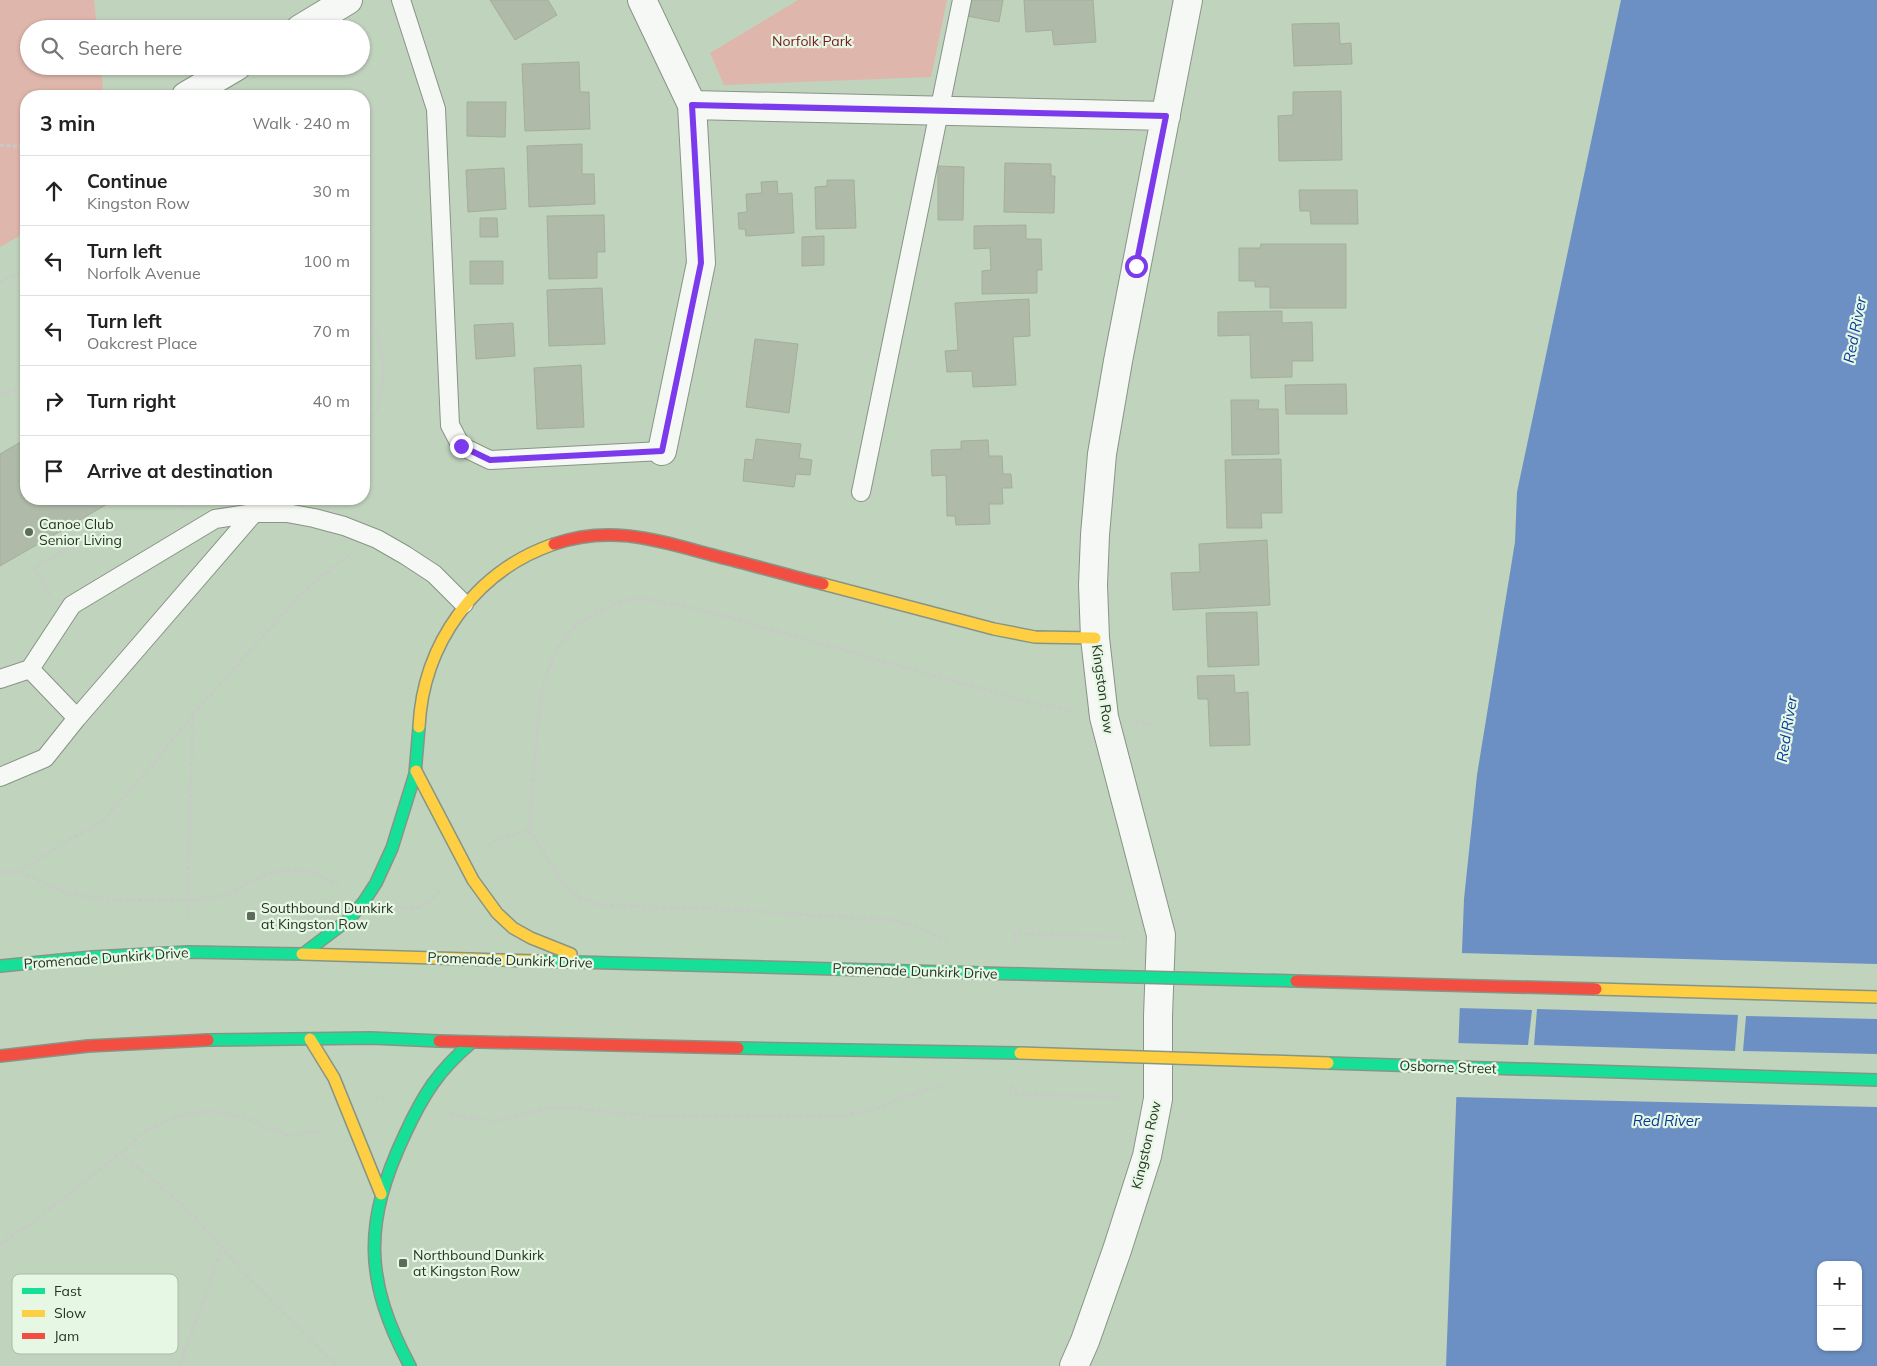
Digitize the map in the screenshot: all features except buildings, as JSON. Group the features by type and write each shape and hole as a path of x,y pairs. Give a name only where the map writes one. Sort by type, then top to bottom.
{"main road":[{"path":"303,954 333,934 353,916 370,894 396,836 416,771 419,719 427,677 442,639 464,604 507,566 537,549 567,540 596,535 644,537 994,629 1035,637 1095,638"},
{"path":"416,771 464,862 485,898 497,913 513,928 552,948 597,962"},
{"name":"Promenade Dunkirk Drive","path":"0,966 92,957 188,952 1877,997"},
{"path":"0,1056 88,1046 188,1040 371,1038 471,1043"},
{"path":"310,1039 334,1078 381,1194"},
{"path":"410,1366 390,1330 380,1299 374,1267 375,1230 381,1194 399,1147 429,1086 450,1060 471,1043"},
{"name":"Osborne Street","path":"471,1043 1020,1053 1877,1080"}],"street":[{"path":"315,20 348,0"},
{"path":"642,0 692,105 701,263 662,451"},
{"name":"Kingston Row","path":"1074,1366 1085,1341 1117,1250 1147,1156 1158,1099 1158,1016 1161,935 1104,717 1095,638 1094,565 1102,454 1118,361 1188,0"},
{"path":"196,90 222,75"},
{"path":"692,105 1166,116"}],"lane":[{"path":"401,0 436,109 450,425 461,446 490,460 662,451"},
{"path":"861,492 962,0"},
{"path":"0,776 45,758 77,718 254,513"},
{"path":"0,679 30,669 72,605 215,519 254,513 287,513 344,526 377,539 434,574 464,604"},
{"path":"30,669 77,718"}],"path":[{"path":"0,145 20,147"},
{"path":"0,283 20,273"},
{"path":"370,324 376,331 383,356 383,385 376,412 370,418"},
{"path":"0,394 20,389"},
{"path":"180,505 185,514"},
{"path":"72,605 52,598 34,568 111,524 126,550"},
{"path":"20,872 58,846 102,822 154,763 193,714 304,592 345,557 377,539"},
{"path":"952,942 923,929 893,920 598,905 581,898 567,887 530,830 544,681 557,648 577,624 618,602 642,598 670,602 1024,701 1150,724"},
{"path":"188,952 187,901 193,714"},
{"path":"0,872 20,872 66,893 106,899 187,901 228,895 254,879 284,870 308,871 336,884 370,894 402,908 412,910 424,906 439,893 452,874 464,862 497,840 530,830"},
{"path":"1015,946 1015,933 1127,937"},
{"path":"1011,1080 1011,1094 1121,1097"},
{"path":"0,1244 29,1225 121,1153 148,1129 182,1115 212,1111 242,1116 265,1127 292,1136 334,1127 351,1118 361,1106 373,1098 386,1096 403,1098 466,1118 495,1122 544,1109 572,1108 637,1114 840,1116 873,1110 936,1086 951,1083"},
{"path":"121,1153 192,1214 222,1248 337,1366"},
{"path":"180,1366 222,1248"}],"green space":[{"path":"0,0 94,0 96,20 20,20 20,75 102,75 103,90 20,90 20,235 0,247"},
{"name":"Norfolk Park","path":"798,0 947,0 931,77 724,85 710,53"}],"water":[{"name":"Red River","path":"1621,0 1877,0 1877,1366 1446,1366 1464,899 1477,775 1515,542 1517,492"}],"pier":[{"path":"1459,953 1877,964 1877,1019 1746,1016 1743,1051 1877,1054 1877,1107 1454,1097 1456,1043 1528,1045 1532,1010 1457,1008","holes":["1537,1009 1738,1015 1735,1051 1534,1045"]}],"traffic: fast":[{"path":"303,954 348,920 363,903 376,883 392,848 415,774 419,727"},
{"path":"0,966 92,957 188,952 302,954"},
{"path":"537,961 1021,974"},
{"path":"1021,974 1296,981"},
{"path":"208,1040 371,1038 439,1041"},
{"path":"410,1366 384,1306 377,1278 374,1251 376,1224 391,1166 418,1107 440,1074 471,1043"},
{"path":"738,1048 1020,1053"},
{"path":"1328,1063 1877,1080"}],"traffic: slow":[{"path":"419,727 423,696 431,667 443,640 458,614 500,572 526,556 554,544"},
{"path":"823,584 994,629 1035,637 1095,638"},
{"path":"416,771 473,880 497,913 513,928 531,938 571,954"},
{"path":"302,954 537,961"},
{"path":"1596,989 1877,997"},
{"path":"310,1039 334,1078 381,1194"},
{"path":"1020,1053 1328,1063"}],"traffic: jam":[{"path":"554,544 596,535 635,537 655,540 823,584"},
{"path":"1296,981 1596,989"},
{"path":"0,1056 88,1046 208,1040"},
{"path":"439,1041 738,1048"}],"place":[{"name":"Canoe Club Senior Living","path":"29,532"},
{"name":"Southbound Dunkirk at Kingston Row","path":"251,916"},
{"name":"Northbound Dunkirk at Kingston Row","path":"403,1263"}],"route":[{"path":"461,446 490,460 662,451 701,263 692,105 1166,116 1136,266"}]}
